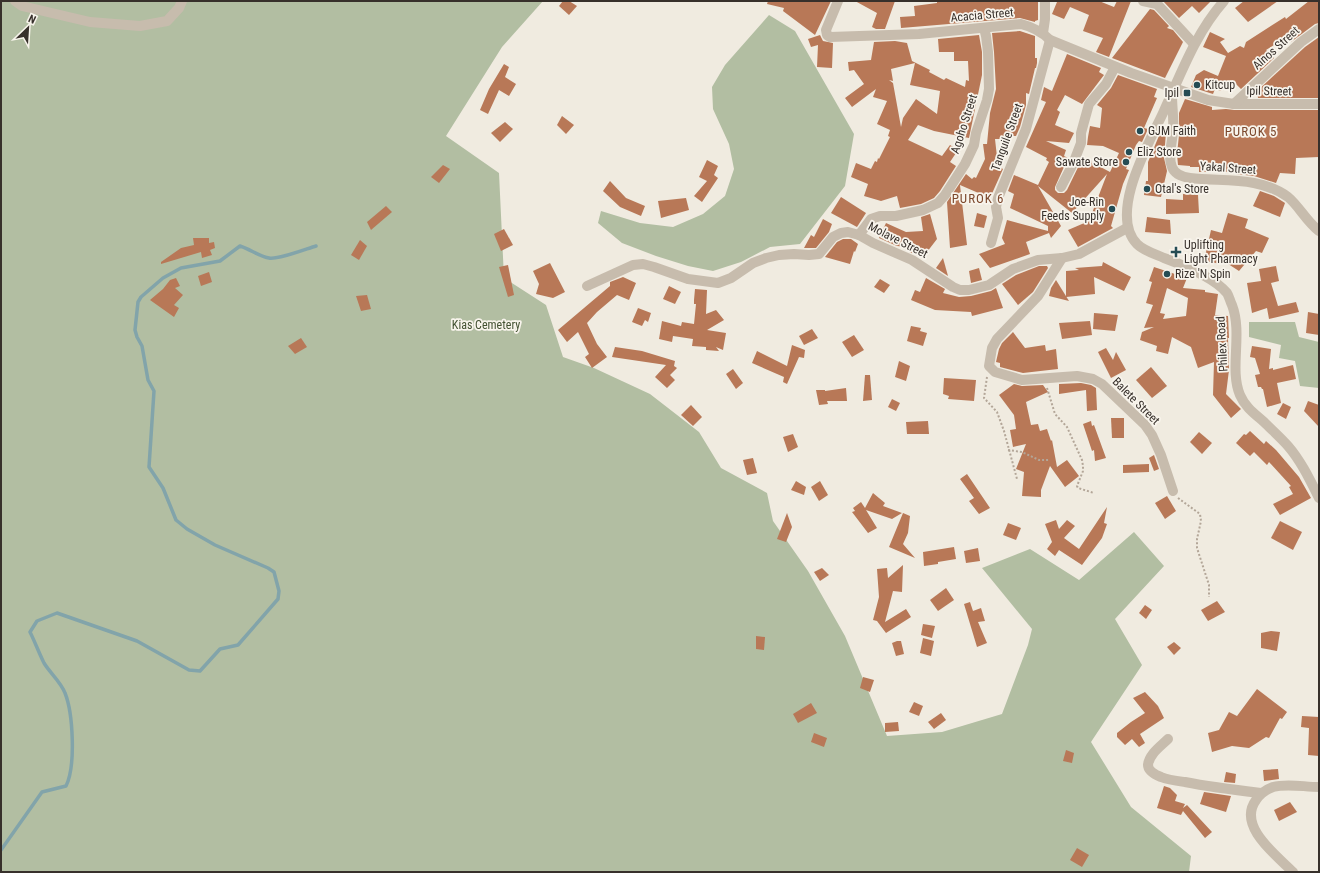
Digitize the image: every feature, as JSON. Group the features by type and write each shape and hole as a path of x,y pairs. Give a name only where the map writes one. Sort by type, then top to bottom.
{"street":[{"path":"14,1 22,6 90,22 140,26 167,20 179,8 182,1"},
{"name":"Acacia Street","path":"838,1 827,25 827,35 830,37 919,34 1021,24 1033,27 1046,36 1173,91"},
{"name":"Tanguile Street","path":"992,243 998,218 996,207 998,198 1026,129 1046,36 1045,1"},
{"path":"1143,1 1157,4 1194,44"},
{"path":"1127,228 1130,190 1141,159 1194,44 1224,1"},
{"name":"Agoho Street","path":"859,235 871,219 880,216 896,216 923,210 938,202 946,195 965,164 974,145 989,89 988,52 984,28"},
{"name":"Alnos Street","path":"1234,104 1301,42 1319,29"},
{"path":"1061,187 1081,143 1081,133 1089,104 1106,84 1115,67"},
{"name":"Ipil Street","path":"1173,91 1208,100 1234,104 1319,104"},
{"name":"Yakal Street","path":"1173,91 1173,129 1170,157 1172,167 1176,173 1182,177 1190,178 1246,181 1261,184 1276,190 1289,198 1305,218 1319,231"},
{"name":"Molave Street","path":"587,286 633,265 643,264 688,279 718,282 731,278 753,263 766,258 794,254 815,255 822,252 833,237 841,233 848,232 859,235 873,243 912,260 953,287 960,290 969,290 989,285 1013,269 1038,260 1062,258 1079,254 1127,228"},
{"name":"Philex Road","path":"1127,228 1136,244 1148,252 1194,271 1215,283 1228,294 1234,310 1237,330 1236,365 1237,385 1240,395 1246,406 1288,446 1303,467 1319,498"},
{"path":"989,366 992,348 997,339 1038,296 1062,258"},
{"name":"Balete Street","path":"989,366 995,372 1022,380 1077,376 1093,379 1108,388 1145,425 1152,435 1161,455 1173,491"},
{"path":"1168,739 1154,752 1150,759 1148,765 1149,769 1154,773 1162,777 1196,784 1261,793"},
{"path":"1293,872 1260,839 1251,822 1251,812 1254,803 1261,793 1272,788 1285,786 1319,787"}],"path":[{"path":"989,366 984,398 997,412 1004,431 1017,479"},
{"path":"1039,378 1045,382 1055,414 1067,427 1082,460 1083,471 1077,486 1078,488 1094,493"},
{"path":"1008,450 1022,452 1039,460 1050,460"},
{"path":"1173,491 1182,502 1195,509 1200,514 1201,521 1197,538 1197,548 1209,585 1208,597"}],"green space":[{"name":"Kias Cemetery","path":"1,1 543,1 502,47 446,136 499,173 504,278 546,305 563,357 594,368 650,394 699,432 721,468 767,493 773,521 808,571 845,636 887,736 942,732 1002,714 1028,645 1032,629 982,568 1030,549 1079,580 1134,532 1164,566 1115,619 1142,665 1091,742 1131,807 1191,856 1189,872 1,872"},
{"path":"769,15 795,31 854,134 845,186 800,244 770,247 741,262 713,271 688,266 622,243 598,223 601,211 640,223 673,227 703,214 725,196 734,169 729,144 713,109 712,87 725,65"},
{"path":"1249,322 1295,322 1299,337 1319,342 1319,388 1300,386 1295,361 1279,358 1281,345 1249,337"}],"building":[{"path":"563,1 569,1 577,6 569,15 559,6"},
{"path":"768,1 831,1 815,35 783,11 784,8 767,4"},
{"path":"855,1 895,1 885,29 876,29 872,27 877,13"},
{"path":"937,1 1038,1 1038,20 1035,22 1020,18 901,28 900,17 915,16 914,6 937,3"},
{"path":"1056,1 1099,1 1114,7 1117,1 1131,1 1109,57 1096,52 1103,38 1083,31 1089,15 1070,7 1064,19 1052,14 1057,2"},
{"path":"1163,1 1211,1 1199,13 1192,6 1179,18"},
{"path":"1244,1 1278,1 1248,22 1235,8"},
{"path":"1309,1 1319,1 1319,23 1315,24 1291,42 1287,37 1266,50 1274,58 1241,89 1232,80 1229,89 1223,87 1221,91 1215,89 1213,94 1191,87 1196,75 1204,70 1218,76 1226,56 1203,47 1210,32 1225,39 1220,42 1228,53 1240,46 1244,48 1246,42 1285,17 1286,19"},
{"path":"1150,9 1154,10 1169,26 1167,28 1173,30 1183,42 1165,78 1112,58"},
{"path":"1020,31 1035,36 1035,58 1037,58 1037,63 1029,94 1026,93 1026,105 1020,127 1016,136 1003,136 1002,139 995,139 998,166 1003,169 990,198 960,185 967,245 950,248 947,202 966,174 972,179 974,177 976,178 985,159 983,144 987,144 990,113 996,89 992,33"},
{"path":"820,35 823,41 833,43 832,68 817,67 818,45 811,47 808,39"},
{"path":"979,35 982,52 982,75 969,138 934,131 918,125 908,140 942,156 950,145 958,150 950,162 956,166 934,198 921,204 900,208 897,196 881,201 864,196 868,184 851,177 856,163 871,169 875,161 877,162 878,158 879,159 890,137 888,136 890,130 877,124 887,101 873,97 876,89 852,107 845,98 864,84 854,70 849,71 848,62 871,60 874,42 895,41 907,43 912,61 930,70 929,72 944,80 946,78 965,87 966,80 969,81 968,61 954,61 954,52 939,52 938,39","holes":["915,63 910,85 940,91 937,114 916,99 903,118 901,127 893,83 889,80 893,81 891,69"]},
{"path":"1319,37 1319,98 1258,98 1257,91 1305,47"},
{"path":"1067,54 1101,68 1099,72 1104,75 1082,104 1065,95 1057,110 1060,112 1055,125 1074,133 1069,143 1046,141 1066,150 1064,156 1068,158 1055,187 1055,190 1058,193 1064,193 1067,190 1083,157 1110,172 1119,153 1103,146 1087,145 1090,126 1100,128 1102,108 1097,105 1111,88 1118,75 1157,89 1154,97 1157,98 1144,128 1148,129 1142,142 1139,141 1136,145 1126,169 1129,170 1123,184 1111,226 1113,228 1078,247 1068,230 1089,221 1107,174 1072,213 1038,186 1061,226 1051,238 1049,233 1026,242 1030,254 990,268 979,254 1005,244 1002,238 1007,220 1048,231 1048,226 1010,208 1014,194 1008,191 1014,175 1038,185 1049,162 1046,160 1047,158 1026,147 1046,102 1041,100 1044,87 1052,91"},
{"path":"504,64 509,67 505,77 516,84 509,96 499,90 488,114 480,110 489,89"},
{"path":"1185,99 1212,107 1212,110 1319,110 1319,157 1296,158 1295,174 1280,173 1276,183 1254,176 1236,174 1236,172 1199,172 1199,167 1178,165 1177,154 1179,113"},
{"path":"562,116 574,125 566,134 557,125"},
{"path":"505,122 513,129 500,142 491,133"},
{"path":"1161,131 1166,132 1164,158 1167,171 1161,197 1144,195 1146,181 1148,181 1148,162"},
{"path":"707,160 718,166 714,175 718,178 702,202 694,196 707,181 699,177"},
{"path":"443,165 450,169 439,183 431,177"},
{"path":"610,181 626,198 645,206 641,216 620,207 603,191"},
{"path":"1260,191 1274,196 1285,203 1280,217 1253,206"},
{"path":"1183,194 1198,195 1199,213 1166,214 1166,199 1183,200"},
{"path":"841,197 866,213 857,227 831,213"},
{"path":"686,198 689,210 661,218 658,201"},
{"path":"386,206 392,212 371,230 367,222"},
{"path":"977,213 987,216 984,228 974,226"},
{"path":"1228,213 1248,219 1245,228 1269,238 1262,253 1256,251 1239,271 1222,260 1221,264 1204,261 1211,230 1222,233"},
{"path":"930,214 937,239 927,252 911,253 908,251 908,247 897,246 879,238 886,223 906,232 923,231 921,217"},
{"path":"1147,217 1170,220 1171,234 1145,232"},
{"path":"823,219 832,224 829,232 816,248 804,248 811,235 814,237"},
{"path":"504,229 513,245 501,251 494,234"},
{"path":"193,238 209,238 209,243 214,242 215,248 210,250 212,255 202,258 201,252 161,264 161,262 181,248 194,245"},
{"path":"843,239 851,239 858,244 850,264 825,257 837,242"},
{"path":"360,240 367,246 359,260 351,255"},
{"path":"943,258 948,276 936,268"},
{"path":"1103,262 1131,277 1124,291 1094,277 1095,294 1066,297 1066,271 1079,270 1075,268 1102,266"},
{"path":"550,263 565,292 553,298 536,294 539,284 533,271"},
{"path":"508,265 514,295 508,297 499,267"},
{"path":"1039,266 1047,266 1048,268 1033,292 1018,305 1002,284 1016,275"},
{"path":"1276,266 1279,281 1271,283 1278,306 1296,302 1299,312 1269,319 1267,308 1252,313 1247,283 1261,281 1259,269"},
{"path":"1154,267 1187,278 1183,288 1205,290 1205,292 1218,294 1215,315 1228,316 1229,370 1226,394 1241,409 1231,418 1213,395 1214,362 1198,368 1191,347 1172,337 1168,354 1156,351 1157,346 1140,340 1142,332 1154,327 1144,328 1153,305 1146,303 1152,282 1149,281","holes":["1167,288 1188,298 1186,316 1163,319 1165,314 1160,313"]},
{"path":"979,268 982,280 971,283 969,271"},
{"path":"209,272 212,282 201,286 198,276"},
{"path":"623,277 636,283 629,300 617,295 597,312 587,323 597,344 607,357 592,368 585,357 589,354 578,332 567,342 558,330 610,286 610,282"},
{"path":"176,278 180,286 175,288 183,295 174,305 179,308 174,317 150,300 163,289 170,280"},
{"path":"926,278 945,289 943,293 959,297 971,296 991,291 996,288 1003,308 972,316 971,312 935,310 911,300 915,290 920,292"},
{"path":"880,279 890,285 884,293 874,287"},
{"path":"1056,280 1069,301 1049,296 1051,288"},
{"path":"669,286 681,292 675,304 663,299"},
{"path":"695,289 707,290 706,314 716,310 724,320 707,330 726,333 723,350 716,347 719,351 706,350 706,347 692,346 693,339 673,336 672,342 659,339 662,321 681,326 682,322 694,324 696,304 694,304"},
{"path":"367,295 371,309 361,311 356,296"},
{"path":"638,308 651,313 648,322 645,320 642,326 632,322"},
{"path":"1308,312 1319,314 1319,335 1306,333"},
{"path":"1094,313 1118,315 1115,331 1093,329"},
{"path":"1090,321 1092,335 1062,339 1059,323"},
{"path":"911,326 921,328 920,331 927,333 923,346 907,341"},
{"path":"812,329 818,338 804,345 799,336"},
{"path":"1013,332 1025,348 1045,345 1046,351 1056,349 1058,369 1023,373 1000,367 1000,363 996,362 999,349 1002,343"},
{"path":"854,335 864,350 852,357 842,342"},
{"path":"301,338 307,347 295,354 288,346"},
{"path":"792,345 805,350 804,358 799,357 787,384 783,382 784,377 752,363 757,351 787,366"},
{"path":"1252,346 1271,349 1269,369 1273,368 1273,370 1293,365 1296,379 1277,383 1281,403 1267,407 1263,389 1258,387 1255,375 1260,374 1255,358 1250,357"},
{"path":"615,347 642,351 675,361 674,366 677,368 670,375 675,380 667,388 655,377 666,365 612,357"},
{"path":"1106,348 1113,360 1116,352 1126,370 1111,378 1098,352"},
{"path":"899,361 910,366 906,381 895,377"},
{"path":"1151,367 1167,386 1152,398 1136,380"},
{"path":"733,369 743,383 736,389 726,374"},
{"path":"865,375 870,375 872,400 863,401"},
{"path":"944,378 976,380 974,401 948,399 949,396 943,394"},
{"path":"1081,383 1091,385 1096,388 1097,410 1087,411 1086,390 1059,394 1059,384"},
{"path":"1014,384 1022,386 1043,385 1048,392 1026,402 1031,425 1038,424 1040,431 1047,429 1051,441 1052,440 1057,467 1067,460 1079,476 1065,487 1050,466 1041,490 1041,497 1022,496 1024,472 1016,469 1026,444 1013,447 1010,430 1016,429 1014,415 999,395"},
{"path":"846,388 847,401 827,401 828,404 819,405 816,390 825,391"},
{"path":"892,399 900,403 896,411 888,407"},
{"path":"1308,401 1319,405 1319,427 1304,411"},
{"path":"1283,403 1291,407 1286,419 1277,414"},
{"path":"691,405 702,417 693,426 681,415"},
{"path":"1111,418 1124,418 1124,438 1112,438"},
{"path":"928,421 929,434 907,434 906,422"},
{"path":"1091,421 1092,426 1094,425 1106,458 1095,461 1094,450 1092,451 1083,424"},
{"path":"1250,431 1264,444 1266,441 1276,450 1299,477 1311,498 1280,515 1273,504 1293,494 1289,487 1291,486 1269,462 1267,465 1254,452 1250,456 1236,443 1244,434 1246,435"},
{"path":"1199,432 1212,443 1202,454 1190,442"},
{"path":"793,434 798,447 788,452 783,437"},
{"path":"1154,455 1159,469 1154,471 1149,458"},
{"path":"753,458 757,473 747,475 743,460"},
{"path":"1149,464 1149,472 1123,473 1123,465"},
{"path":"967,474 990,508 979,514 969,501 974,498 960,479"},
{"path":"796,481 806,487 804,495 791,490"},
{"path":"820,481 828,495 819,501 811,487"},
{"path":"873,493 885,503 883,506 902,513 892,519 866,510 877,528 868,533 852,512 855,511 853,508 861,502 865,508"},
{"path":"1167,496 1176,511 1165,519 1155,503"},
{"path":"1107,507 1104,523 1107,524 1102,538 1082,565 1059,550 1055,556 1047,549 1052,542 1045,524 1056,520 1059,529 1067,520 1075,526 1064,538 1079,549"},
{"path":"787,513 792,527 786,542 777,539"},
{"path":"903,513 910,516 908,533 903,544 915,558 889,547"},
{"path":"1280,521 1302,532 1293,550 1271,538"},
{"path":"1008,523 1021,528 1016,540 1003,535"},
{"path":"954,547 956,559 924,566 923,552"},
{"path":"978,548 980,561 966,563 964,551"},
{"path":"903,565 902,592 893,591 885,622 906,609 911,617 886,633 877,621 873,620 879,597 877,569 887,568 888,578"},
{"path":"822,568 829,575 820,581 814,572"},
{"path":"946,588 954,600 938,611 930,600"},
{"path":"1217,601 1225,612 1208,621 1201,610"},
{"path":"970,602 973,611 981,608 985,621 978,622 987,643 977,647 964,604"},
{"path":"1145,605 1152,610 1146,619 1139,613"},
{"path":"923,624 935,626 932,638 921,635"},
{"path":"1271,631 1280,632 1277,651 1261,648 1261,633"},
{"path":"756,636 765,637 764,650 756,649"},
{"path":"923,638 934,641 931,656 920,653"},
{"path":"901,641 904,654 896,656 892,643"},
{"path":"1174,642 1181,648 1174,655 1167,647"},
{"path":"863,677 874,680 870,692 860,688"},
{"path":"1257,689 1287,712 1282,719 1280,718 1269,738 1266,737 1249,748 1232,746 1212,752 1208,733 1219,730 1229,712 1237,716"},
{"path":"1145,692 1158,706 1164,718 1140,734 1145,743 1139,747 1132,739 1125,745 1117,737 1117,733 1145,713 1133,698"},
{"path":"914,702 923,706 919,716 909,712"},
{"path":"811,703 817,713 798,723 793,714"},
{"path":"941,713 946,720 934,729 928,722"},
{"path":"1302,716 1319,717 1319,756 1308,755 1309,728 1301,727"},
{"path":"898,722 899,731 885,732 885,723"},
{"path":"814,733 827,738 824,747 811,742"},
{"path":"1066,750 1074,753 1072,763 1063,761"},
{"path":"1278,769 1279,779 1264,781 1263,770"},
{"path":"1226,772 1236,774 1235,783 1224,782"},
{"path":"1164,786 1170,788 1177,795 1175,801 1185,804 1183,808 1187,805 1212,832 1205,838 1183,811 1181,815 1157,808"},
{"path":"1204,792 1231,796 1226,812 1200,804"},
{"path":"1290,802 1297,812 1279,821 1274,810"},
{"path":"1077,848 1089,855 1082,867 1070,860"}],"waterway":[{"path":"1,850 42,792 66,786 71,766 72,740 68,702 61,685 44,663 30,632 37,621 57,613 137,641 189,670 200,671 220,649 238,645 278,599 279,591 274,572 215,545 187,529 176,520 163,488 149,467 154,391 148,380 142,346 135,330 138,302 141,297 163,278 181,268 220,261 240,246 269,258 285,256 316,246"}],"place":[{"name":"Kitcup","path":"1197,85"},
{"name":"Ipil","path":"1187,93"},
{"name":"GJM Faith","path":"1140,131"},
{"name":"Eliz Store","path":"1129,152"},
{"name":"Sawate Store","path":"1126,162"},
{"name":"Otal's Store","path":"1147,189"},
{"name":"Joe-Rin Feeds Supply","path":"1112,209"},
{"name":"Uplifting Light Pharmacy","path":"1176,252"},
{"name":"Rize 'N Spin","path":"1167,274"}],"district":[{"name":"PUROK 5","path":"1251,131"},
{"name":"PUROK 6","path":"978,198"}]}
